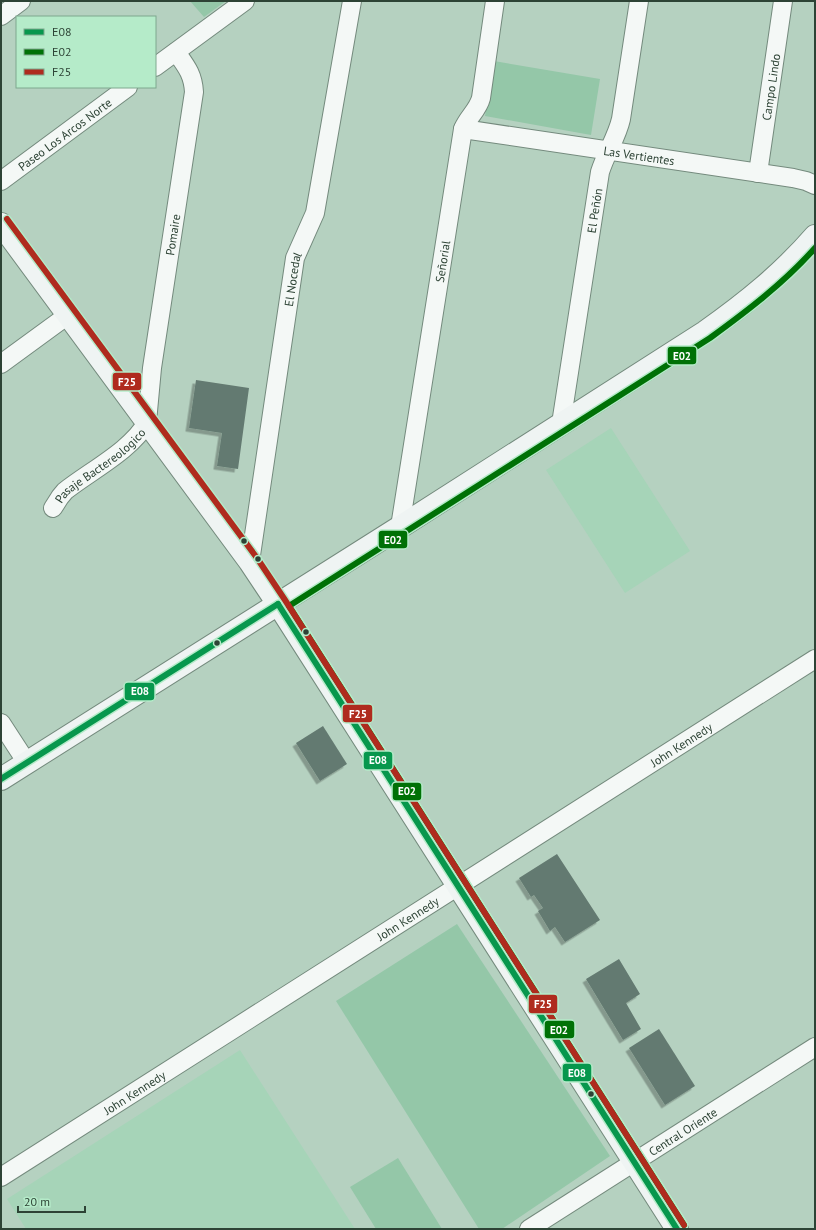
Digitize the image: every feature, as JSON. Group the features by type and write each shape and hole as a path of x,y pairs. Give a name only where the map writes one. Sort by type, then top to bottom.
{"street":[{"path":"1,16 21,1"},
{"path":"156,66 245,1"},
{"name":"El Nocedal","path":"250,562 295,258 315,213 352,1"},
{"name":"Señorial","path":"400,527 463,129 469,118 479,106 481,98 495,1"},
{"name":"El Peñón","path":"561,424 600,172 604,160 618,132 621,119 639,1"},
{"name":"Campo Lindo","path":"758,173 783,1"},
{"name":"Pomaire","path":"147,422 152,368 194,92 194,83 191,75 176,52"},
{"name":"Paseo Los Arcos Norte","path":"1,181 127,88"},
{"name":"Las Vertientes","path":"463,129 793,178 815,185"},
{"path":"1,224 250,562 677,1229"},
{"path":"1,779 705,332 779,275 815,236"},
{"path":"1,364 68,315"},
{"name":"Pasaje Bactereologico","path":"53,508 60,497 71,486 132,442 147,422"},
{"name":"John Kennedy","path":"1,1177 815,659"},
{"path":"1,723 27,763"},
{"name":"Central Oriente","path":"529,1229 815,1047"}],"shaded area":[{"path":"190,1 226,1 204,17"},
{"path":"494,61 600,79 591,135 485,116"},
{"path":"611,428 690,551 625,593 546,470"},
{"path":"457,924 610,1156 502,1229 479,1229 336,1001"},
{"path":"240,1050 355,1229 26,1229 7,1199"},
{"path":"398,1158 442,1229 376,1229 350,1187"}],"building":[{"path":"196,380 249,388 238,469 217,466 222,433 189,428"},
{"path":"323,726 347,764 320,781 296,743"},
{"path":"557,854 600,920 565,942 555,927 550,931 538,911 543,908 534,895 531,897 519,878"},
{"path":"619,959 640,994 626,1003 641,1029 623,1040 586,979"},
{"path":"659,1029 695,1086 665,1105 629,1048"}],"transit line":[{"name":"F25","path":"7,219 257,558 684,1225"},
{"name":"E02","path":"684,1225 289,606 710,338 778,285 815,248"},
{"name":"E08","path":"278,604 677,1229"},
{"name":"E08","path":"1,779 278,604"}]}
